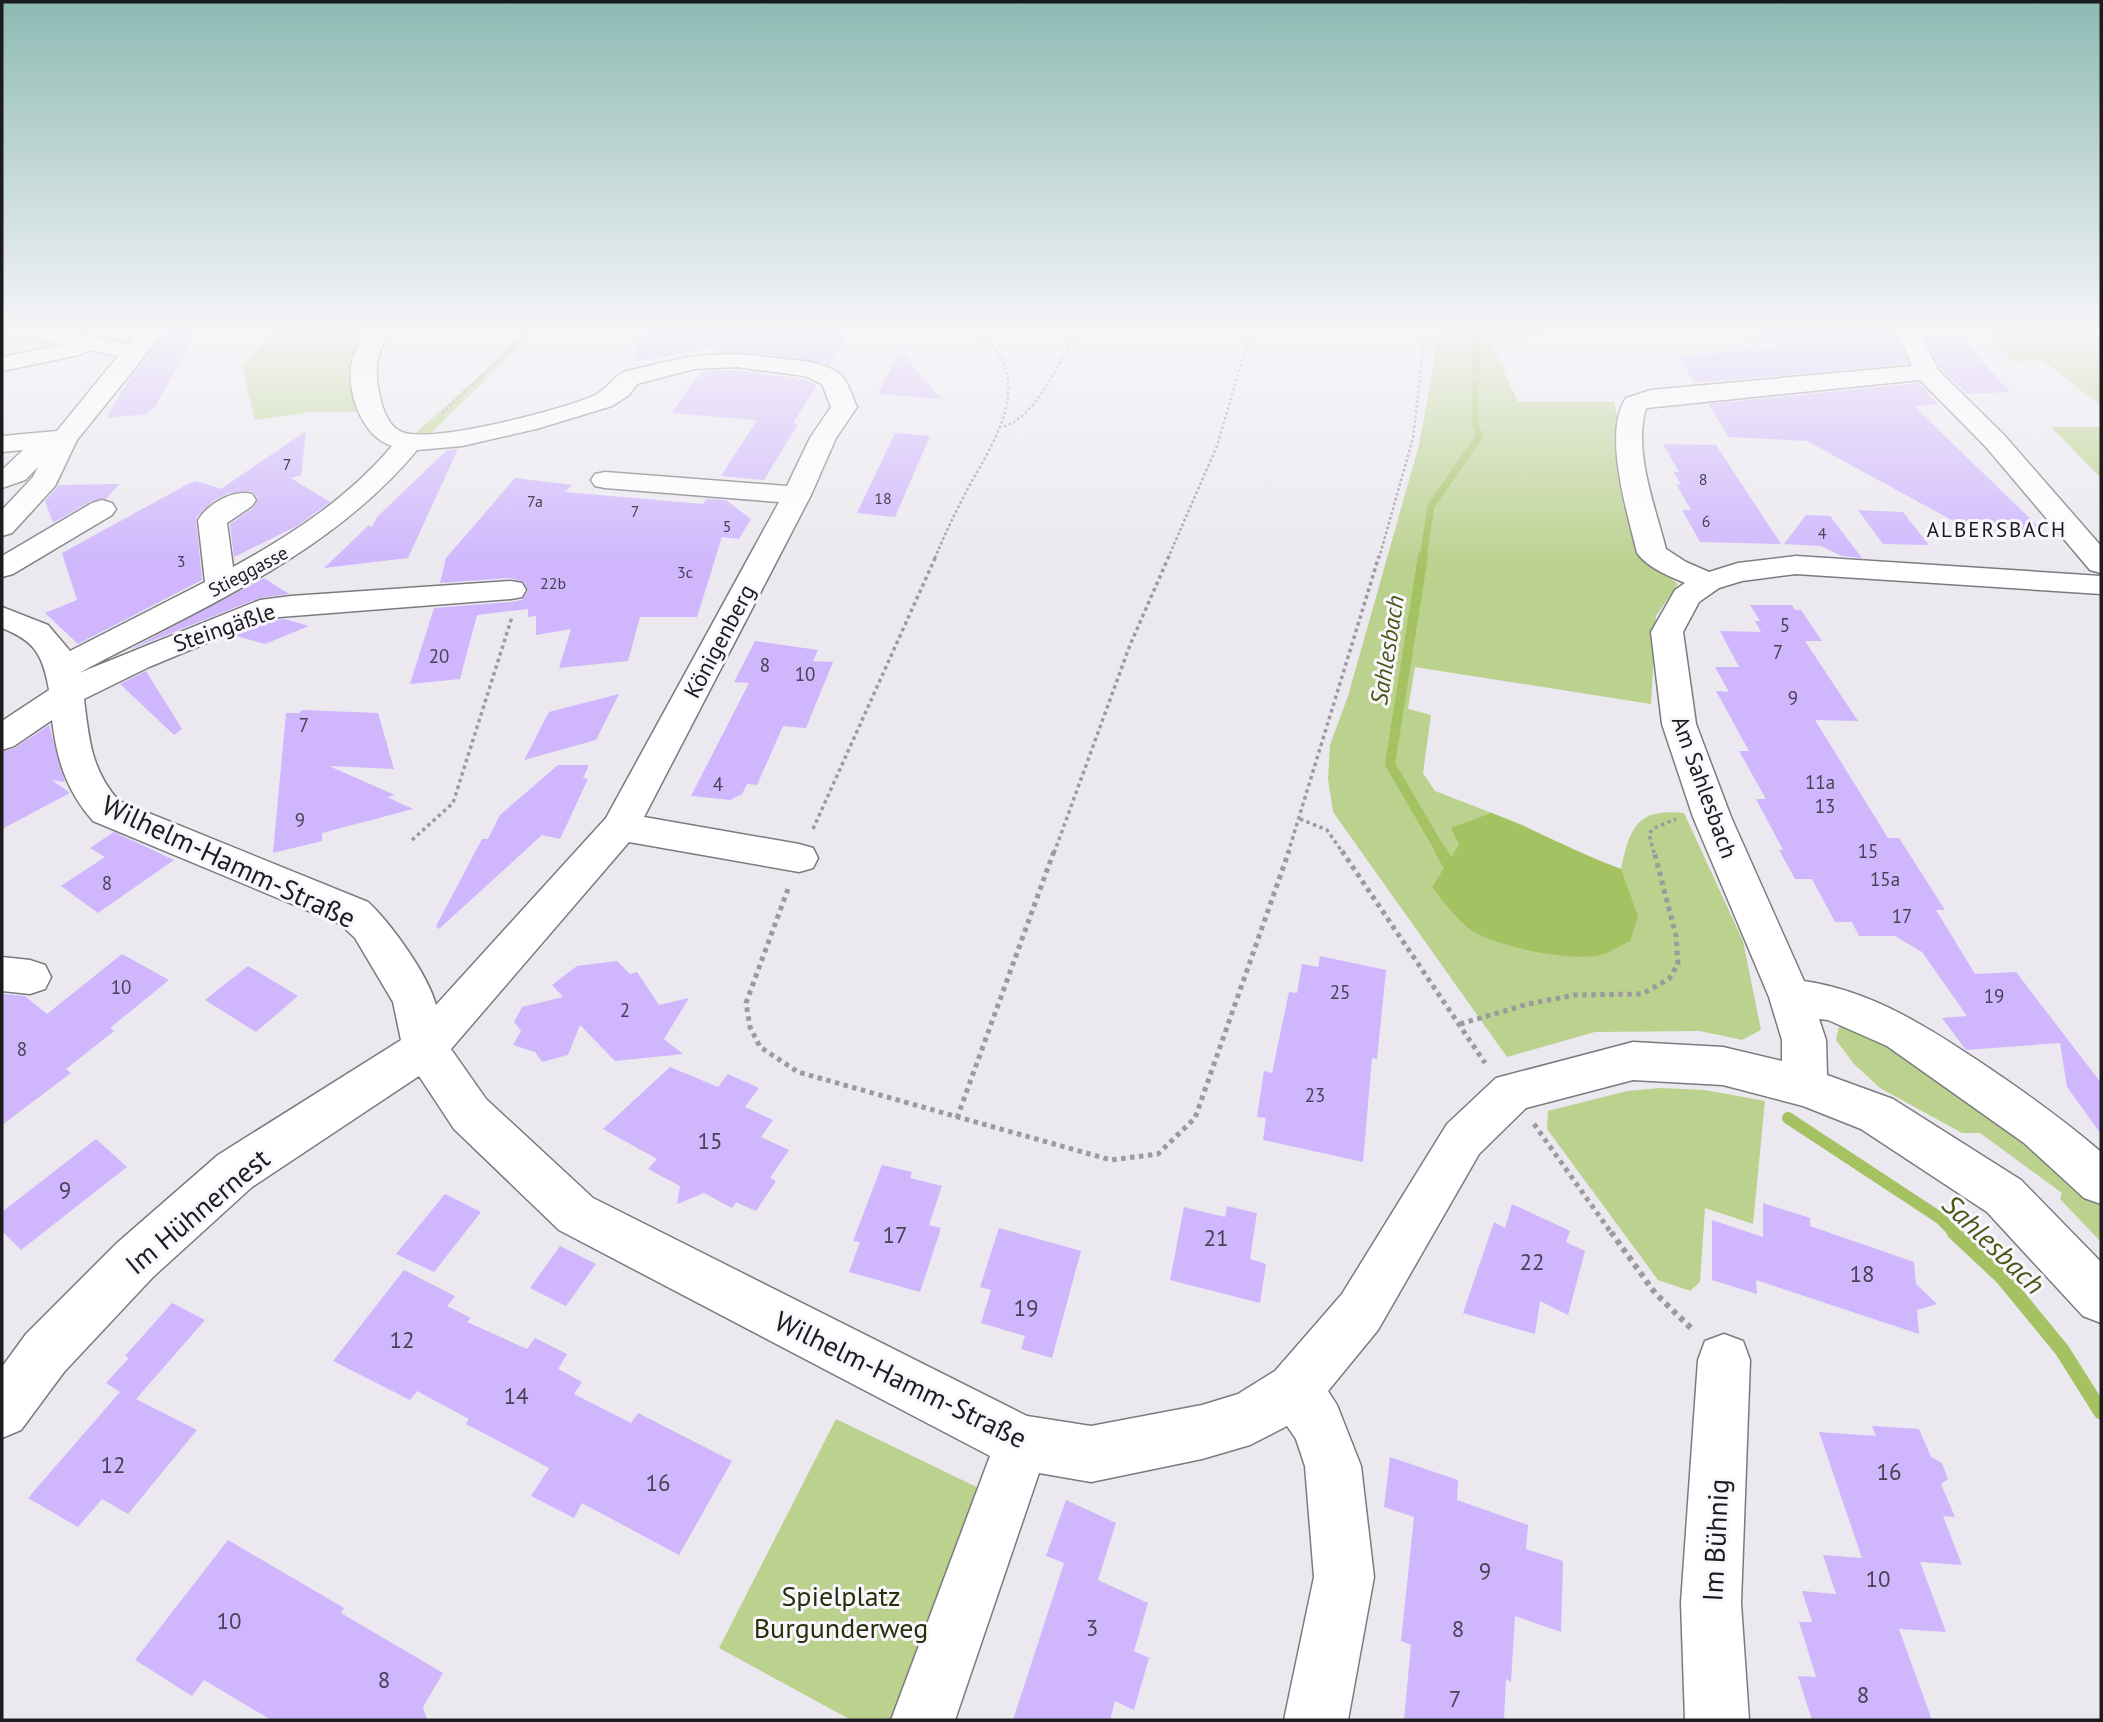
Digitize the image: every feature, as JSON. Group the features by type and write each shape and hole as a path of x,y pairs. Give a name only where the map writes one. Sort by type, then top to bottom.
{"street":[{"path":"2,480 14,476 83,407"},
{"path":"369,407 389,436 410,442"},
{"name":"Königenberg","path":"410,442 478,437 581,407"},
{"name":"Königenberg","path":"425,1048 620,827 797,495 823,438 844,407"},
{"path":"1632,407 1628,415 1634,470 1652,553 1675,568 1708,582"},
{"path":"1961,407 1995,441 2101,564"},
{"path":"2,444 54,439"},
{"path":"2,527 45,480 54,439"},
{"name":"Stieggasse","path":"64,681 322,528 388,470 410,442"},
{"path":"605,480 797,495"},
{"path":"221,587 212,520 242,500"},
{"path":"2,568 102,509"},
{"name":"Am Sahlesbach","path":"1805,1087 1804,1040 1790,997 1712,817 1679,724 1667,632 1686,597 1708,582 1738,572 1797,565 2101,585"},
{"name":"Steingäßle","path":"2,738 64,681 260,610 291,605 511,590"},
{"name":"Wilhelm-Hamm-Straße","path":"2,617 40,634 64,681 71,738 86,791 94,802 106,811 354,913 369,927 414,1000 425,1048 470,1114 576,1214 1022,1443 1091,1454 1202,1432 1250,1418 1294,1390 1360,1312 1463,1139 1512,1092 1633,1062 1723,1066 1805,1087 1877,1114 2004,1196 2101,1298"},
{"path":"620,827 799,858"},
{"path":"1790,997 1833,1003 1902,1033 2040,1128 2101,1182"},
{"name":"Im Hühnernest","path":"2,1410 45,1353 126,1269 235,1171 425,1048"},
{"name":"Im Bühnig","path":"1717,1720 1711,1603 1724,1360"},
{"path":"1294,1390 1318,1424 1333,1466 1344,1577 1315,1720"},
{"path":"923,1720 1022,1443"}],"path":[{"path":"410,442 449,407"},
{"path":"1004,407 999,427 976,469 900,632 799,858 746,1003 750,1027 760,1048 798,1072 1111,1160 1158,1154 1195,1118 1300,819 1413,438 1417,407"},
{"path":"999,427 1009,428 1028,407"},
{"path":"957,1118 1130,645 1217,446 1228,407"},
{"path":"412,840 453,803 512,620 517,597 511,590"},
{"path":"1460,1024 1528,1004 1575,995 1642,994 1670,979 1678,964 1676,936 1649,834 1654,828 1677,818 1712,817"},
{"path":"1300,819 1327,830 1460,1024 1476,1053 1512,1092 1656,1293 1724,1360"}],"green space":[{"path":"252,407 364,407 363,412 311,412 255,420"},
{"path":"444,407 457,407 430,434 412,436"},
{"path":"1426,407 1615,407 1646,565 1656,566 1678,584 1656,616 1651,704 1415,667 1408,709 1431,715 1423,773 1435,791 1523,825 1582,855 1621,869 1628,842 1638,823 1656,814 1684,813 1743,941 1761,1030 1742,1040 1700,1031 1595,1032 1507,1057 1333,812 1328,779 1330,745 1348,696 1419,445"},
{"path":"2051,427 2101,427 2101,478"},
{"path":"1840,1022 1850,1023 2023,1128 2101,1191 2101,1242 2060,1199 2062,1193 1980,1133 1962,1133 1880,1088 1854,1064 1836,1040"},
{"path":"1661,1088 1705,1090 1765,1101 1753,1224 1705,1208 1700,1282 1690,1291 1658,1280 1547,1129 1548,1111 1627,1091"},
{"name":"Spielplatz Burgunderweg","path":"836,1419 989,1493 895,1720 851,1720 719,1648"}],"shaded area":[{"path":"1491,813 1621,869 1638,916 1630,941 1601,955 1572,956 1512,946 1479,935 1468,928 1432,887 1459,845 1451,828"}],"building":[{"path":"112,407 154,407 146,414 106,418"},
{"path":"675,407 803,407 793,423 798,424 764,480 721,476 757,420 671,413"},
{"path":"1710,407 1915,407 2044,532 1968,529 1807,441 1729,437"},
{"path":"306,431 301,475 291,478 330,502 297,526 234,557 230,524 253,508 258,499 252,491 229,493 213,501 196,518 202,580 78,644 45,613 77,600 62,553 188,484 197,481 221,489"},
{"path":"895,433 930,436 895,517 857,513"},
{"path":"1663,444 1716,445 1781,544 1700,542 1682,510 1691,510 1676,484 1681,485 1674,472 1679,472"},
{"path":"458,449 408,558 324,568 369,525 372,527 377,517 447,450"},
{"path":"515,478 572,485 565,492 703,504 707,499 726,500 751,519 739,539 722,537 697,617 640,617 628,661 559,668 571,629 536,635 536,616 528,617 528,609 477,615 460,679 410,684 434,608 511,602 522,600 528,591 524,582 511,578 440,583 446,558"},
{"path":"119,484 106,499 91,501 53,523 45,501 59,485"},
{"path":"1858,510 1903,512 1929,545 1883,544"},
{"path":"1806,515 1830,516 1862,558 1842,556 1821,546 1784,544"},
{"path":"264,578 289,594 259,598 129,650"},
{"path":"1750,605 1792,605 1795,610 1801,610 1822,641 1805,641 1858,721 1815,720 1888,838 1899,838 1945,910 1936,910 1975,974 2016,972 2101,1083 2101,1134 2067,1087 2060,1043 1966,1050 1942,1018 1967,1016 1922,952 1895,936 1859,936 1852,922 1835,922 1812,879 1795,879 1756,799 1766,799 1739,751 1749,751 1716,691 1729,692 1715,667 1739,667 1720,631 1761,632 1755,621 1760,621"},
{"path":"285,619 309,626 265,644 233,635 268,621"},
{"path":"755,641 818,650 813,661 833,662 806,728 783,726 757,785 747,784 742,794 730,800 691,796 749,683 734,682"},
{"path":"146,671 182,729 174,735 120,684"},
{"path":"619,694 596,740 524,760 549,712"},
{"path":"302,710 378,713 394,769 329,766 395,795 387,797 413,809 322,833 322,841 273,853 286,713 299,713"},
{"path":"49,725 65,782 52,780 70,793 2,829 2,752 15,748"},
{"path":"558,765 589,765 583,778 588,779 560,839 542,835 439,929 436,926 482,839 488,839 500,815"},
{"path":"114,832 174,860 98,913 61,886 105,857 90,848"},
{"path":"122,954 169,980 110,1028 114,1031 66,1069 71,1073 2,1125 2,994 25,996 47,1014"},
{"path":"1320,956 1386,970 1377,1059 1372,1058 1363,1162 1263,1140 1266,1118 1257,1117 1264,1071 1272,1073 1289,992 1297,993 1302,964 1318,967"},
{"path":"617,961 630,974 637,972 659,1005 689,998 664,1039 683,1054 615,1061 580,1025 568,1055 542,1062 535,1052 513,1045 521,1031 514,1022 522,1007 563,997 552,985 577,966"},
{"path":"248,966 298,996 256,1032 205,1000"},
{"path":"670,1067 718,1087 728,1074 759,1088 745,1107 773,1120 761,1137 789,1150 770,1178 776,1181 756,1211 736,1202 732,1208 704,1193 677,1204 680,1186 648,1169 657,1159 603,1129"},
{"path":"96,1139 127,1167 21,1250 2,1231 2,1212"},
{"path":"882,1165 912,1172 910,1178 942,1186 929,1225 941,1228 920,1292 849,1272 860,1242 853,1241"},
{"path":"445,1194 481,1212 434,1272 396,1254"},
{"path":"1763,1203 1810,1218 1810,1226 1914,1262 1916,1284 1937,1304 1917,1310 1919,1334 1756,1280 1757,1294 1712,1280 1712,1220 1763,1237"},
{"path":"1512,1204 1570,1231 1566,1242 1585,1251 1568,1315 1540,1301 1535,1334 1463,1313 1494,1222 1505,1228"},
{"path":"1227,1206 1257,1213 1250,1259 1266,1264 1260,1303 1170,1280 1184,1207 1225,1217"},
{"path":"999,1228 1081,1251 1052,1358 1021,1349 1025,1336 981,1323 991,1290 980,1287"},
{"path":"560,1246 596,1264 566,1306 530,1288"},
{"path":"404,1270 455,1296 447,1306 471,1318 467,1322 527,1349 535,1338 567,1354 558,1369 582,1382 574,1394 631,1423 638,1413 732,1461 679,1555 582,1503 574,1518 531,1496 549,1468 466,1424 469,1419 417,1391 410,1400 333,1361"},
{"path":"172,1303 205,1320 136,1399 197,1430 128,1514 102,1499 78,1527 28,1498 120,1392 106,1383 129,1358 125,1356"},
{"path":"1872,1426 1919,1429 1931,1457 1942,1463 1948,1479 1941,1484 1955,1517 1943,1516 1962,1565 1920,1562 1946,1632 1899,1629 1932,1720 1812,1720 1798,1676 1816,1677 1799,1622 1812,1622 1802,1591 1836,1594 1823,1555 1862,1558 1819,1432 1876,1436"},
{"path":"1390,1457 1458,1480 1457,1500 1528,1525 1526,1549 1563,1561 1561,1632 1515,1616 1511,1682 1506,1679 1504,1720 1404,1720 1411,1645 1401,1641 1414,1517 1384,1507"},
{"path":"1066,1500 1116,1523 1098,1580 1148,1603 1134,1651 1149,1658 1134,1710 1115,1701 1110,1720 1013,1720 1064,1563 1046,1556"},
{"path":"228,1540 344,1608 341,1613 443,1673 423,1707 427,1720 271,1720 204,1680 192,1696 135,1660"}],"waterway":[{"name":"Sahlesbach","path":"1423,558 1431,506 1479,437 1475,407"},
{"name":"Sahlesbach","path":"1423,556 1390,764 1442,853"},
{"name":"Sahlesbach","path":"1441,851 1455,876"},
{"name":"Sahlesbach","path":"1788,1118 1940,1218 1954,1232"},
{"name":"Sahlesbach","path":"1954,1232 2002,1277 2062,1350 2101,1412"}],"district":[{"name":"ALBERSBACH","path":"1997,529"}]}
